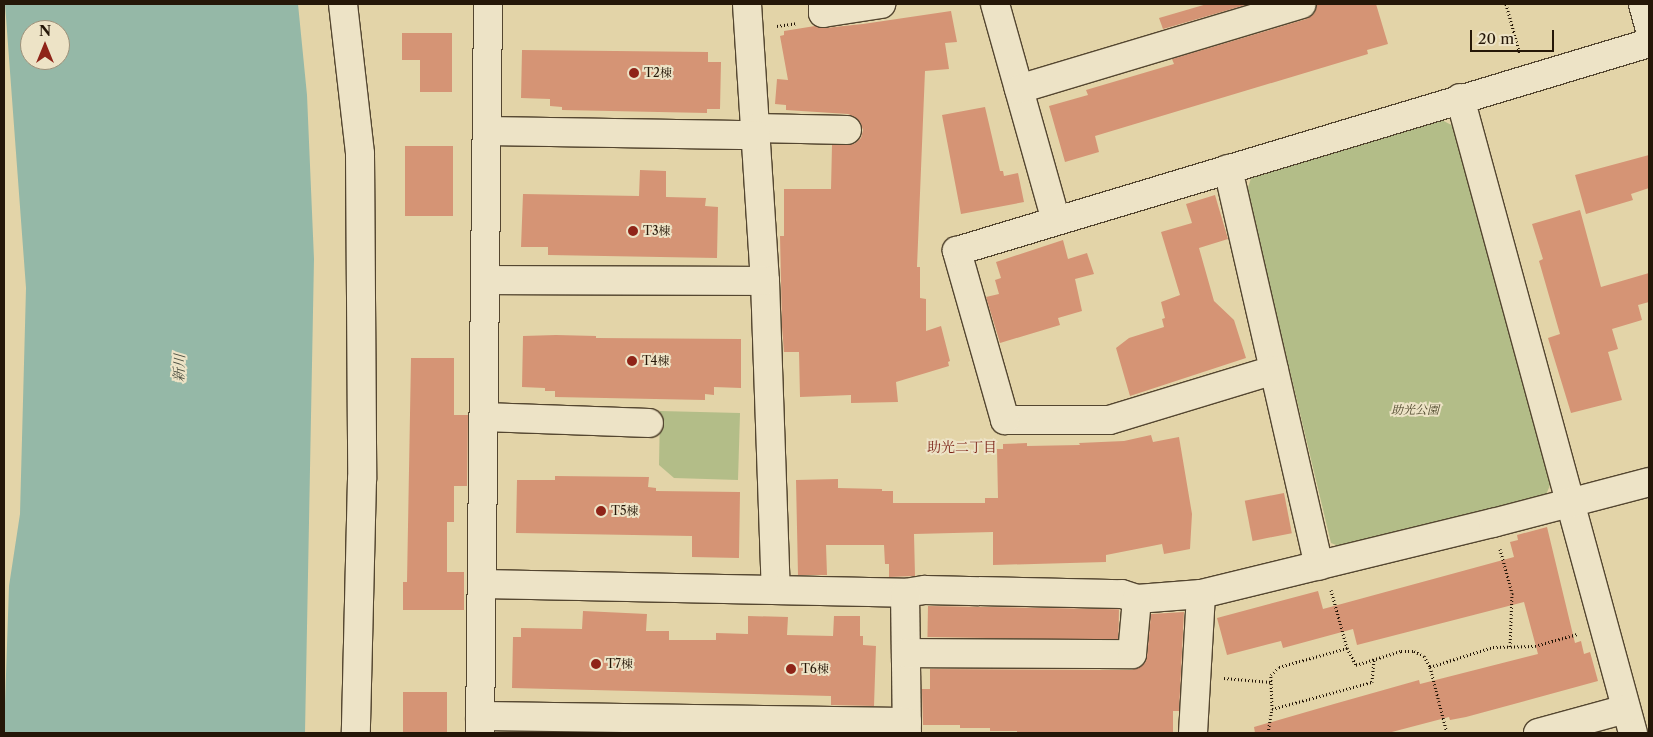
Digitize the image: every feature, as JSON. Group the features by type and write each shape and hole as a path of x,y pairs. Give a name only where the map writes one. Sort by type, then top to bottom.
{"street":[{"path":"343,4 360,173 362,479 356,733"},
{"path":"488,4 480,725 907,728 905,593"},
{"path":"823,8 881,4"},
{"path":"995,4 1056,221"},
{"path":"1019,89 1302,4"},
{"path":"1643,4 1649,27"},
{"path":"748,17 765,281 776,590"},
{"path":"1274,370 1109,420 1005,420 957,251 1460,98 1649,43"},
{"path":"1460,98 1629,721 1538,733"},
{"path":"487,131 847,130"},
{"path":"1228,169 1274,370 1322,566"},
{"path":"485,280 765,281"},
{"path":"484,417 649,423"},
{"path":"483,584 905,593 924,590 1122,594 1137,599 1200,594 1322,566 1649,482"},
{"path":"1193,733 1200,594"},
{"path":"906,653 1132,654 1137,599"}],"path":[{"path":"1506,4 1526,79"},
{"path":"748,17 817,21 823,8"},
{"path":"1493,523 1512,593 1510,647"},
{"path":"1322,566 1348,648 1356,665 1401,651 1414,651 1424,656 1430,667 1447,733"},
{"path":"1430,667 1493,648 1535,646 1604,627"},
{"path":"1268,733 1272,709 1271,675 1279,667 1348,648"},
{"path":"1272,709 1372,682 1374,659"},
{"path":"1196,675 1271,682"}],"green space":[{"name":"助光公園","path":"1442,120 1455,127 1551,483 1545,497 1344,548 1331,543 1247,191 1252,175"},
{"path":"660,411 740,413 738,480 674,478 659,465"}],"water":[{"name":"新川","path":"5,4 298,4 307,95 314,259 305,733 4,733 9,586 20,514 26,288"}],"building":[{"path":"1207,4 1249,4 1163,29 1159,18"},
{"path":"1317,4 1376,4 1388,44 1367,50 1368,54 1095,136 1099,152 1065,162 1049,106 1088,95 1086,90 1174,64 1172,59 1306,19 1314,14"},
{"path":"951,11 957,42 945,43 949,69 925,71 917,267 920,267 920,298 926,299 926,331 941,326 950,361 948,362 949,366 896,382 898,402 851,403 851,395 800,397 799,352 784,352 782,327 780,236 784,236 784,189 831,189 832,145 854,144 861,138 863,130 860,122 848,114 786,110 786,105 775,104 777,79 788,80 780,36 784,35 784,31 815,26 825,28 863,24"},
{"path":"402,33 452,33 452,92 420,92 420,60 402,60"},
{"name":"T2棟","path":"522,50 708,52 708,62 721,62 720,109 707,109 707,113 562,110 562,107 550,106 550,99 521,98"},
{"path":"985,107 1000,171 1003,171 1004,176 1018,173 1024,202 961,214 942,115"},
{"path":"405,146 453,146 453,216 405,216"},
{"path":"1649,155 1649,188 1631,194 1633,200 1586,214 1575,175"},
{"name":"T3棟","path":"640,170 666,171 666,197 706,198 705,206 718,207 717,258 548,255 548,247 521,247 523,194 639,196"},
{"path":"1215,195 1228,239 1199,248 1214,301 1234,320 1246,358 1130,396 1116,348 1129,338 1164,327 1162,319 1165,318 1161,302 1180,295 1161,232 1192,223 1186,204"},
{"path":"1580,210 1601,287 1649,273 1649,302 1638,305 1642,320 1612,329 1618,349 1608,352 1622,400 1571,413 1548,338 1560,334 1539,261 1543,259 1532,224"},
{"path":"1063,240 1068,259 1087,253 1094,274 1075,279 1082,311 1058,318 1060,325 1000,343 986,297 999,294 995,280 1001,278 996,262"},
{"name":"T4棟","path":"523,336 596,336 596,338 741,339 741,388 714,387 714,395 705,394 705,400 555,397 555,391 545,391 545,388 522,387"},
{"path":"411,358 454,358 454,415 468,415 467,486 454,486 454,522 447,522 447,572 464,572 464,610 403,610 403,582 407,582"},
{"path":"1151,435 1153,442 1179,437 1192,514 1190,549 1164,554 1162,544 1106,555 1106,562 993,565 993,532 914,534 915,576 889,577 889,564 885,564 884,545 826,545 827,575 798,575 796,480 838,479 838,488 893,491 893,503 985,503 985,498 998,498 997,449 1003,449 1003,444 1027,443 1027,446 1080,445 1079,443 1124,441"},
{"path":"555,476 649,477 648,487 656,488 656,491 740,492 739,558 692,557 692,536 516,533 517,480 555,480"},
{"path":"1284,493 1292,533 1253,541 1245,501"},
{"path":"1547,527 1575,643 1581,641 1584,654 1590,652 1598,681 1466,717 1450,720 1449,717 1388,733 1255,733 1254,727 1419,680 1420,684 1538,654 1524,602 1357,645 1353,629 1283,648 1281,641 1227,655 1217,618 1318,591 1323,609 1514,557 1510,542 1518,540 1517,535"},
{"path":"928,606 1119,609 1118,640 927,637"},
{"path":"583,611 647,614 646,631 669,631 669,640 716,640 716,633 748,634 748,616 788,617 787,635 833,636 834,616 860,616 860,636 863,636 863,645 876,646 874,706 831,705 831,696 512,688 513,637 521,637 521,628 582,629"},
{"path":"1184,612 1179,711 1173,711 1173,733 1017,733 1017,731 990,731 990,728 960,728 960,725 923,725 922,689 930,689 930,669 1132,670 1145,663 1151,614"},
{"path":"403,692 447,692 447,733 403,733"}],"place":[{"name":"T2棟","path":"634,73"},
{"name":"T3棟","path":"633,231"},
{"name":"T4棟","path":"632,361"},
{"name":"T5棟","path":"601,511"},
{"name":"T7棟","path":"596,664"},
{"name":"T6棟","path":"791,669"}],"district":[{"name":"助光二丁目","path":"962,447"}]}
